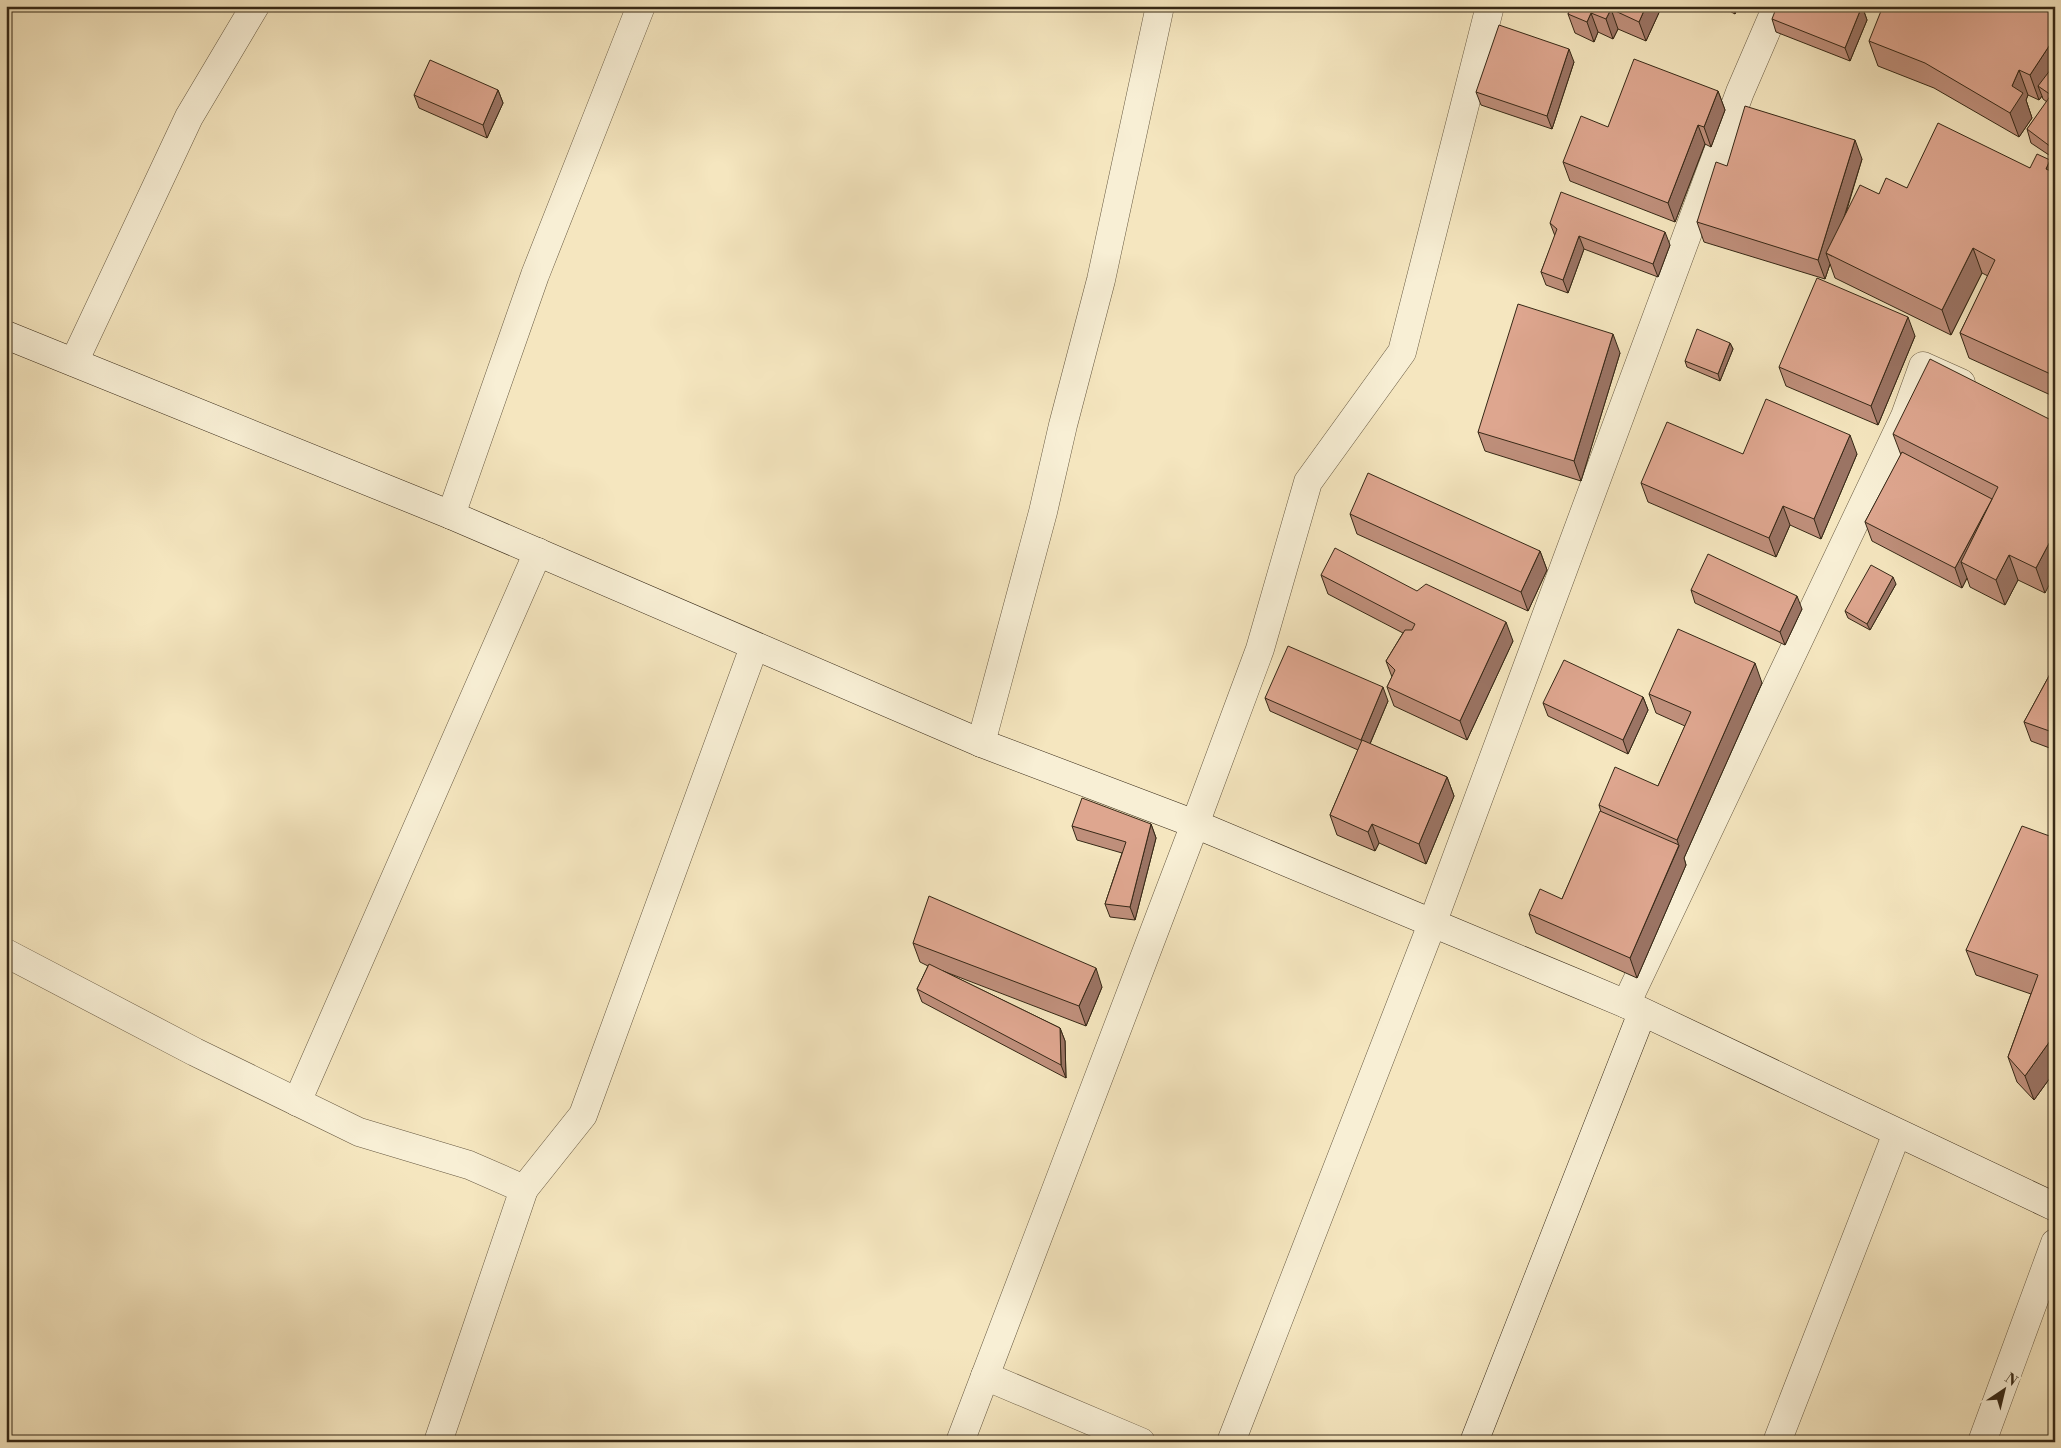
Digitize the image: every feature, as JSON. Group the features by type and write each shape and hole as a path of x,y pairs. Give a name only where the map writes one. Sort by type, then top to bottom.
{"street":[{"path":"74,362 189,118 255,6"},
{"path":"451,515 535,275 641,6"},
{"path":"981,743 1044,512 1063,425 1101,280 1160,6"},
{"path":"960,1442 1260,648 1308,482 1402,352 1490,6"},
{"path":"1230,1442 1432,924 1740,92 1777,6"},
{"path":"6,335 451,515 981,743 1195,824 1634,1009 2055,1207"},
{"path":"1474,1442 1634,1009 1904,416 1923,366 1980,393"},
{"path":"297,1102 538,552"},
{"path":"438,1442 524,1189 583,1115 754,646"},
{"path":"6,953 195,1052 359,1132 469,1165 524,1189"},
{"path":"1777,1442 1897,1133"},
{"path":"1982,1442 2055,1243"},
{"path":"985,1376 1141,1442"}],"building":[{"path":"1572,6 1646,6 1639,22 1611,9 1606,19 1591,13 1587,22 1568,14"},
{"path":"1777,6 1862,6 1845,48 1772,19"},
{"path":"1883,6 2055,6 2055,37 2030,75 2019,70 2012,86 2023,93 2010,113 1925,63 1869,41"},
{"path":"1499,25 1569,49 1547,116 1476,92"},
{"path":"1634,59 1718,91 1704,127 1698,125 1668,203 1563,162 1581,116 1608,127"},
{"path":"430,60 498,90 483,125 414,95"},
{"path":"2051,69 2055,72 2055,150 2027,129 2051,95 2038,86"},
{"path":"1745,106 1855,140 1818,260 1697,222 1716,162 1727,166"},
{"path":"1938,123 2030,168 2037,154 2050,160 2046,169 2055,173 2055,272 2050,282 2055,285 2055,376 1960,333 1995,260 1973,248 1942,310 1826,253 1860,185 1879,194 1886,178 1907,188"},
{"path":"1561,192 1665,232 1653,264 1579,236 1563,280 1541,272 1557,229 1550,223"},
{"path":"1817,278 1908,317 1871,406 1779,367"},
{"path":"1518,304 1613,334 1574,461 1478,432"},
{"path":"1697,329 1730,343 1718,374 1685,361"},
{"path":"1930,359 2055,422 2055,532 2036,568 2009,555 1996,580 1961,562 1998,487 1893,434"},
{"path":"1766,399 1850,435 1814,519 1783,506 1769,538 1641,483 1667,422 1743,454"},
{"path":"1902,452 1992,499 1955,568 1865,522"},
{"path":"1368,473 1540,551 1521,592 1350,514"},
{"path":"1335,548 1417,591 1426,584 1506,622 1460,721 1387,687 1395,670 1386,661 1405,630 1412,630 1415,624 1321,575"},
{"path":"1708,554 1797,596 1780,632 1691,590"},
{"path":"1871,565 1893,577 1867,624 1845,611"},
{"path":"1678,629 1755,663 1677,840 1599,805 1615,767 1658,786 1691,712 1649,694"},
{"path":"1288,646 1383,687 1361,740 1265,698"},
{"path":"1564,660 1643,697 1623,740 1543,703"},
{"path":"2055,665 2055,733 2024,722"},
{"path":"1362,740 1447,777 1419,844 1372,824 1368,832 1330,815"},
{"path":"1082,798 1151,824 1130,907 1105,904 1126,842 1072,826"},
{"path":"1600,811 1679,845 1630,958 1529,914 1540,889 1562,899"},
{"path":"2022,826 2055,838 2055,1034 2025,1076 2008,1057 2038,975 1966,950"},
{"path":"929,896 1096,968 1079,1006 913,943"},
{"path":"929,964 1060,1028 1061,1065 917,989"}]}
